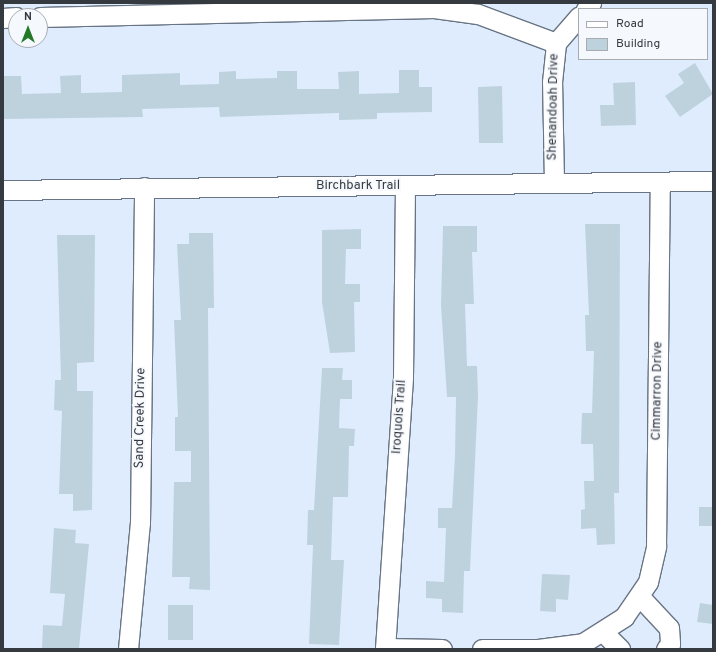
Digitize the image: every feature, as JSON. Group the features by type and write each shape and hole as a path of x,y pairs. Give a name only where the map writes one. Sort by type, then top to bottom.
{"street":[{"path":"48,17 434,8 478,14 556,43"},
{"name":"Shenandoah Drive","path":"554,183 552,82 556,43 578,18"},
{"name":"Birchbark Trail","path":"3,190 144,187 713,181"},
{"name":"Cimmarron Drive","path":"641,598 656,546 660,182"},
{"name":"Iroquois Trail","path":"385,649 403,377 405,185"},
{"name":"Sand Creek Drive","path":"128,649 140,523 144,187"},
{"path":"482,649 559,647 604,633 641,598 669,628 670,644 666,649"},
{"path":"604,633 620,649"},
{"path":"385,649 442,649"}],"building":[{"path":"695,63 713,94 680,117 665,96 684,83 678,74"},
{"path":"399,70 419,70 419,87 432,87 432,112 377,113 377,119 339,120 339,113 220,117 219,107 142,109 143,117 3,119 3,76 21,76 22,94 61,93 60,76 81,75 81,93 122,92 122,75 180,73 180,85 219,84 219,72 236,71 236,79 277,78 277,71 297,71 297,89 339,89 338,72 359,71 359,94 399,93"},
{"path":"635,82 636,125 601,126 600,105 614,105 613,83"},
{"path":"502,86 503,143 479,143 478,87"},
{"path":"585,224 620,224 619,493 614,493 615,544 597,545 596,528 581,529 581,510 585,509 584,481 594,481 593,444 581,444 582,413 592,413 594,351 586,351 585,315 589,315"},
{"path":"443,226 477,226 477,252 472,252 474,304 465,304 467,366 477,366 478,396 470,571 464,571 463,613 442,612 442,599 426,598 426,581 444,582 446,528 438,528 438,508 452,508 455,455 456,397 447,397 441,305"},
{"path":"361,229 361,249 346,249 345,284 360,284 360,302 354,302 355,352 330,353 322,302 322,230"},
{"path":"189,233 213,233 214,308 208,308 210,590 189,589 190,577 172,577 174,482 191,482 191,451 175,451 175,417 178,417 174,320 181,320 177,244 189,244"},
{"path":"57,235 95,235 94,362 77,363 77,391 93,391 92,510 73,511 73,494 59,494 62,411 54,410 55,380 61,380"},
{"path":"322,368 343,368 342,380 352,380 352,399 340,399 339,428 355,429 354,446 349,446 348,497 333,497 331,560 344,560 339,645 309,644 313,545 307,545 308,510 314,510"},
{"path":"699,507 713,507 713,526 699,526"},
{"path":"54,528 76,530 75,543 89,544 79,649 42,649 43,625 62,626 65,594 50,593"},
{"path":"542,574 570,575 568,600 556,599 556,612 540,611"},
{"path":"700,603 713,605 713,624 697,622"},
{"path":"168,605 193,605 193,640 168,640"}]}
